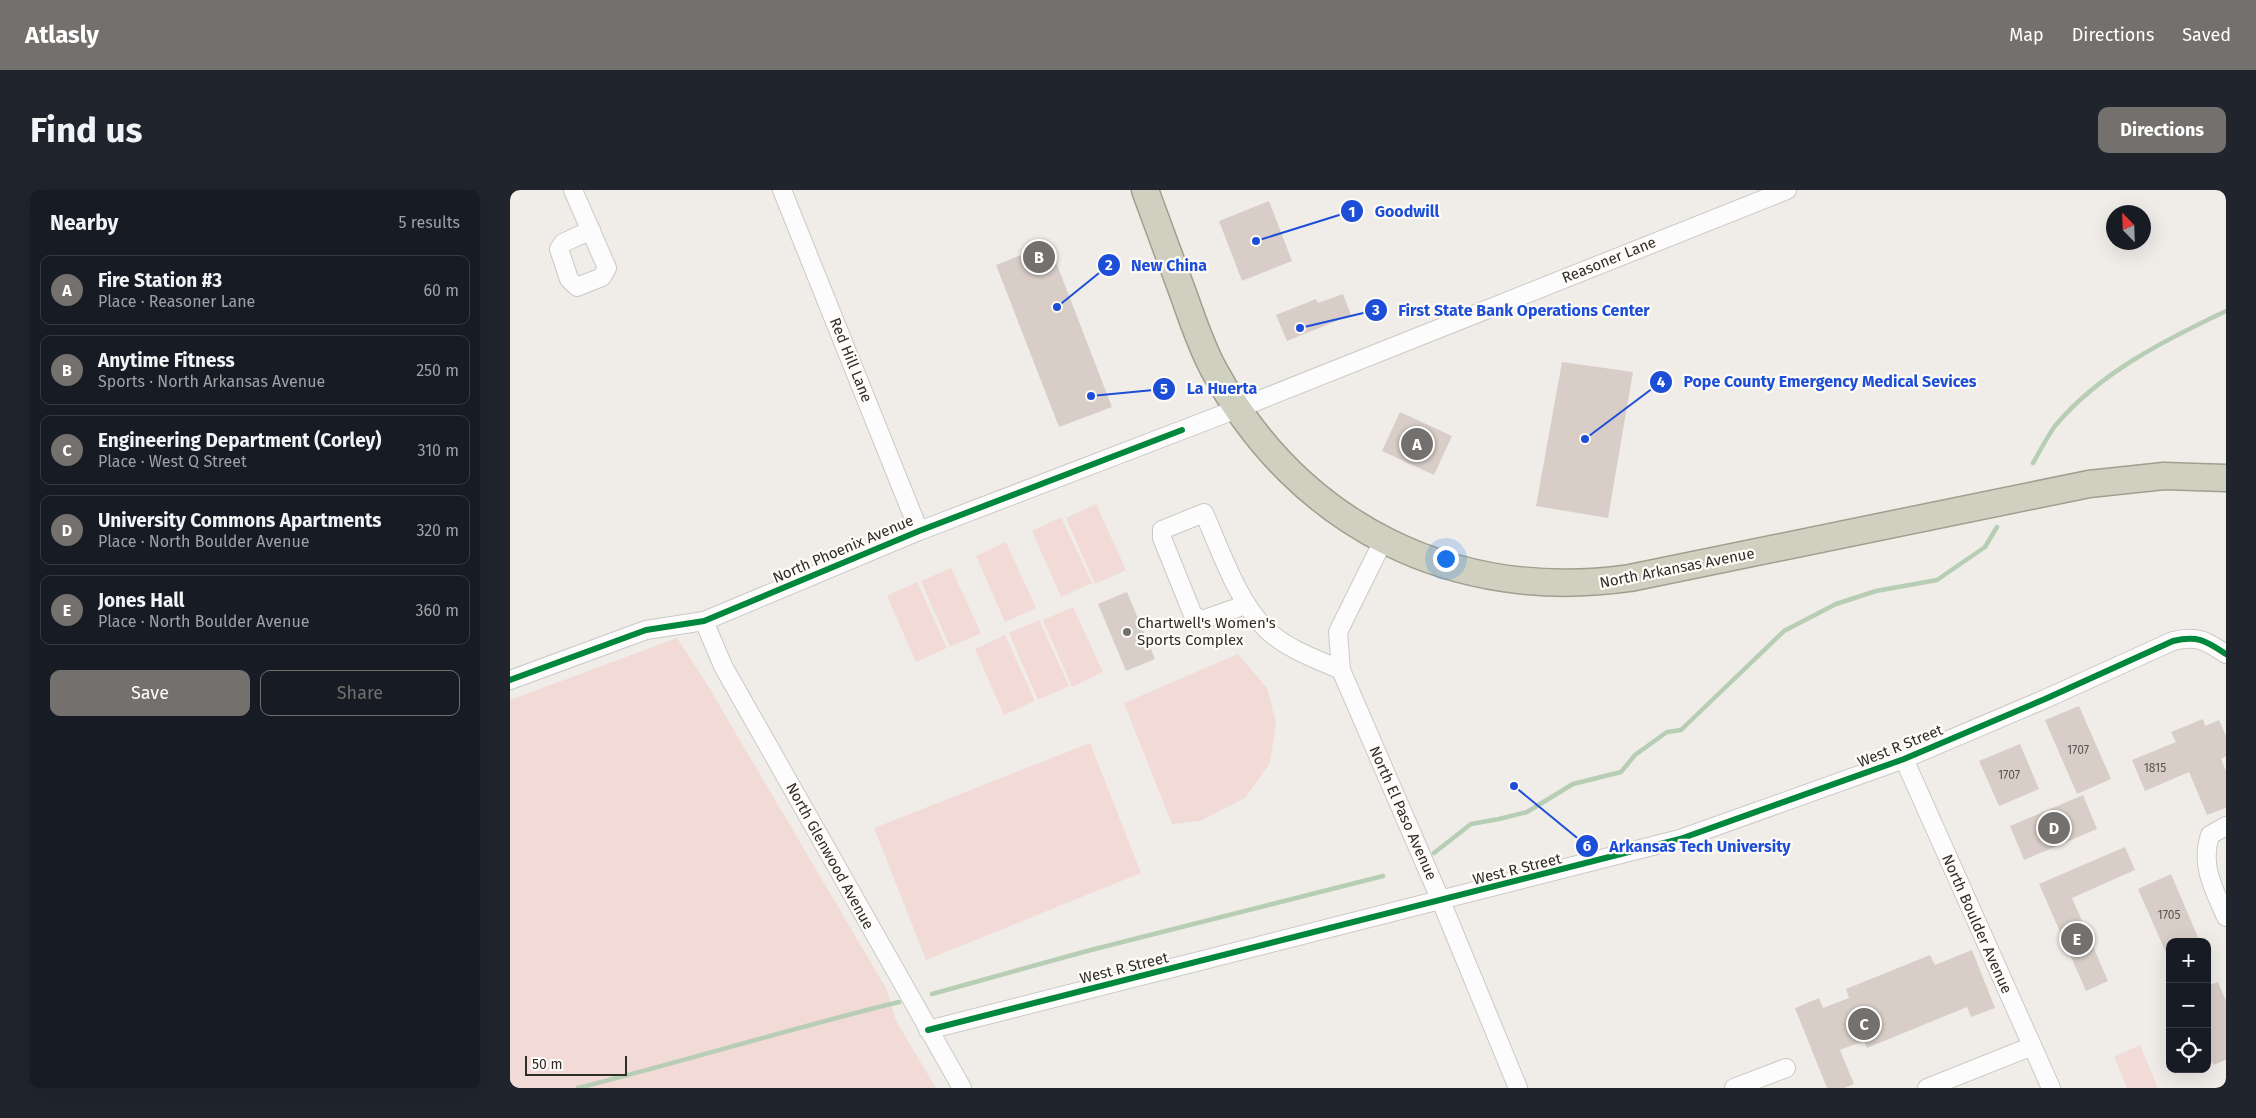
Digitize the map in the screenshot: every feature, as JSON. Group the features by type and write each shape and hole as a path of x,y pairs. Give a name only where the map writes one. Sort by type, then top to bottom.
{"highway":[{"name":"North Arkansas Avenue","path":"1145,190 1213,369 1237,408 1268,450 1291,474 1342,515 1384,539 1430,560 1493,578 1526,582 1592,584 1630,578 2089,484 2164,476 2226,478"}],"street":[{"path":"573,190 591,230"},
{"name":"Red Hill Lane","path":"782,190 919,531"},
{"name":"Reasoner Lane","path":"1237,408 1787,190"},
{"name":"North Phoenix Avenue","path":"510,680 646,630 704,621 919,531 1237,408"},
{"path":"1245,605 1202,620 1193,615 1162,538 1162,530 1204,513 1245,605 1267,630 1285,644 1341,670"},
{"name":"North El Paso Avenue","path":"1384,539 1338,632 1341,670 1441,901 1518,1088"},
{"name":"North Glenwood Avenue","path":"704,621 723,666 962,1088"},
{"name":"West R Street","path":"928,1030 1680,840 1904,759 2045,699 2173,641 2183,639 2206,641 2226,654"},
{"name":"North Boulder Avenue","path":"1904,759 2051,1088"},
{"path":"2226,826 2210,835 2206,846 2207,872 2226,917"},
{"path":"1927,1088 2032,1046"},
{"path":"1734,1088 1786,1068"}],"shaded area":[{"path":"1096,504 1126,570 1095,584 1066,518"},
{"path":"1061,517 1092,583 1061,597 1032,531"},
{"path":"1006,542 1036,608 1005,622 976,556"},
{"path":"951,568 981,633 950,647 921,581"},
{"path":"917,582 947,648 916,662 887,596"},
{"path":"1073,607 1103,672 1072,687 1043,620"},
{"path":"1039,620 1069,686 1038,700 1009,633"},
{"path":"1005,635 1035,701 1004,715 975,649"},
{"path":"677,638 705,681 887,990 896,1021 936,1088 510,1088 510,700"},
{"path":"1238,654 1267,688 1276,723 1270,763 1245,798 1200,821 1172,824 1124,703"},
{"path":"1090,743 1141,873 926,960 874,828"},
{"path":"2140,1045 2158,1088 2127,1088 2114,1057"}],"building":[{"path":"1269,201 1292,261 1242,281 1219,221"},
{"path":"1049,244 1112,407 1059,427 996,265"},
{"path":"1343,294 1351,315 1287,341 1276,315 1316,299 1318,303"},
{"path":"1562,362 1633,372 1608,518 1536,506"},
{"path":"1400,412 1452,436 1434,475 1382,451"},
{"name":"Chartwell's Women's Sports Complex","path":"1127,592 1155,659 1126,671 1098,604"},
{"path":"2079,706 2111,779 2077,794 2045,720"},
{"path":"2203,719 2205,726 2219,720 2226,736 2226,756 2221,759 2226,771 2226,808 2207,815 2189,772 2145,791 2132,760 2176,742 2171,732"},
{"path":"2020,744 2039,789 1999,806 1979,761"},
{"path":"2083,795 2097,829 2024,860 2010,826"},
{"path":"2125,847 2135,870 2072,898 2108,981 2086,991 2039,884"},
{"path":"2171,874 2198,938 2166,938 2166,953 2138,889"},
{"path":"1972,950 1995,1008 1971,1017 1967,1007 1867,1048 1864,1041 1840,1050 1854,1084 1844,1088 1827,1088 1795,1008 1819,998 1823,1008 1849,998 1846,989 1930,955 1935,965"},
{"path":"2218,982 2226,1001 2226,1060 2213,1065 2211,1061 2211,985"}],"waterway":[{"path":"2033,463 2055,426 2072,407 2112,374 2157,346 2226,311"},
{"path":"1434,853 1471,824 1527,812 1573,784 1621,772 1635,755 1667,732 1681,730 1784,631 1836,604 1876,591 1937,580 1985,547 1997,527"},
{"path":"932,994 1087,951 1383,876"},
{"path":"578,1088 899,1002"}],"cycle path":[{"path":"510,680 646,630 704,621 919,531 1182,430"},
{"path":"928,1030 1680,839 1904,759 2045,699 2173,641 2182,639 2201,640 2226,654"}],"place":[{"name":"Goodwill","path":"1256,241"},
{"name":"Anytime Fitness","path":"1039,257"},
{"name":"New China","path":"1057,307"},
{"name":"First State Bank Operations Center","path":"1300,328"},
{"name":"La Huerta","path":"1091,396"},
{"name":"Pope County Emergency Medical Sevices","path":"1585,439"},
{"name":"Fire Station #3","path":"1417,444"},
{"name":"Chartwell's Women's Sports Complex","path":"1127,632"},
{"name":"Arkansas Tech University","path":"1514,786"},
{"name":"University Commons Apartments","path":"2054,828"},
{"name":"Jones Hall","path":"2077,939"},
{"name":"Engineering Department (Corley)","path":"1864,1024"}]}
